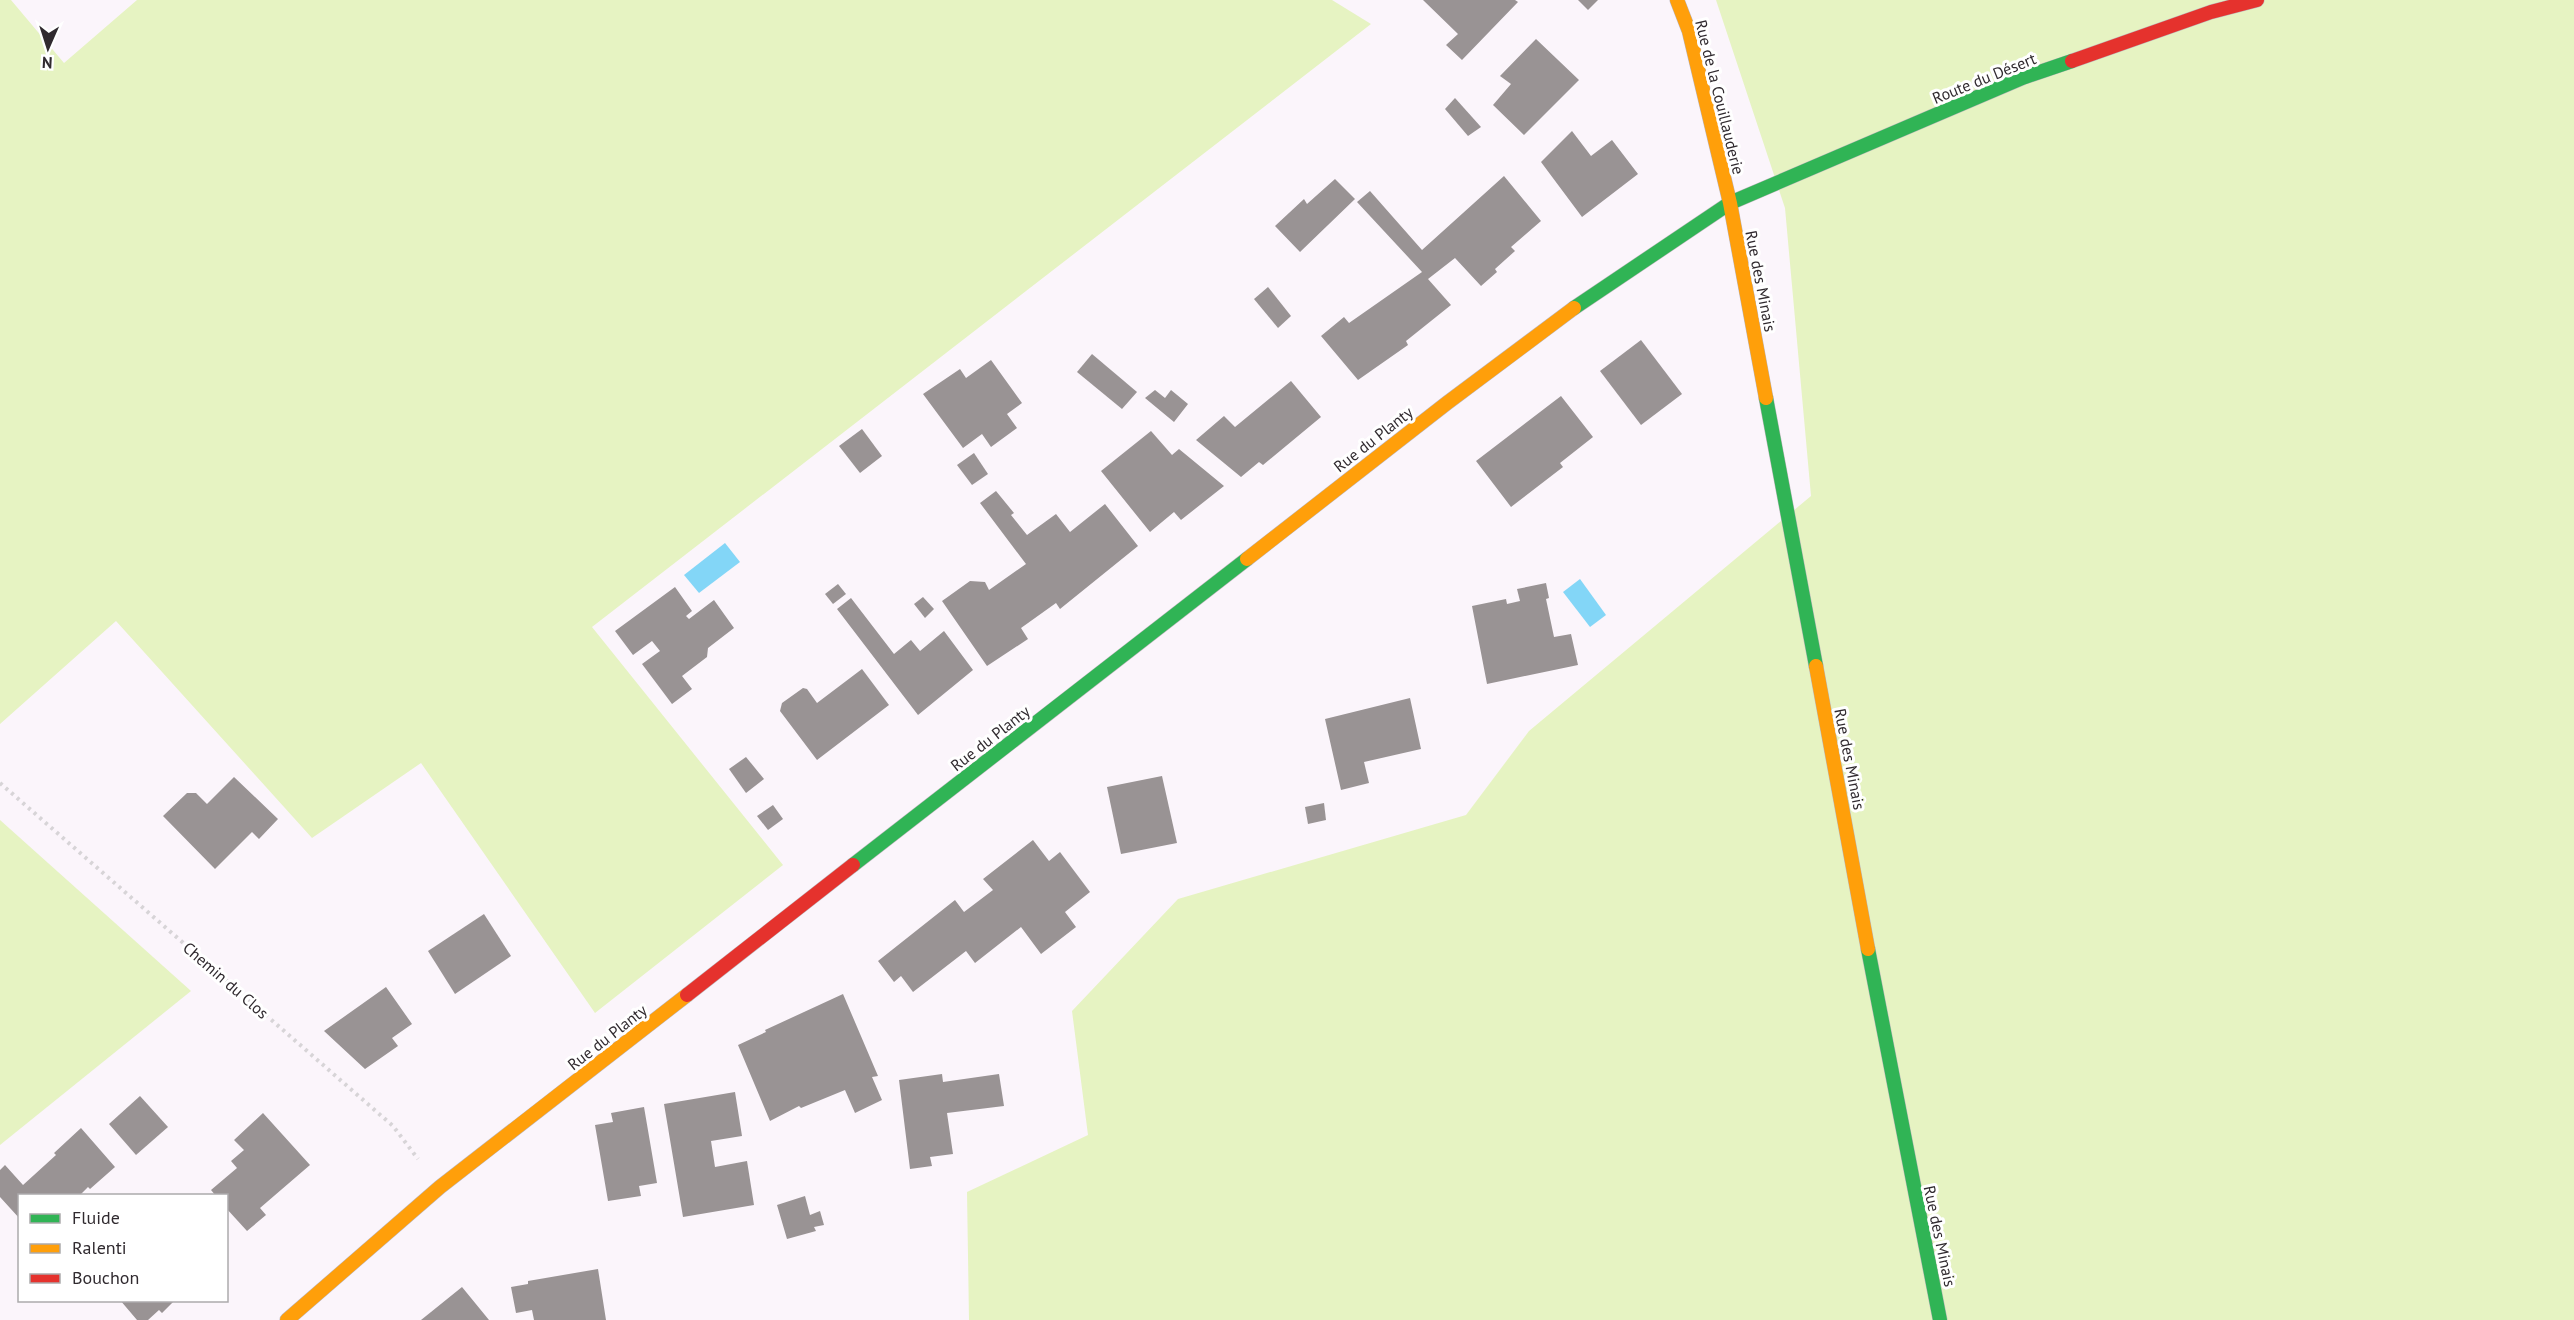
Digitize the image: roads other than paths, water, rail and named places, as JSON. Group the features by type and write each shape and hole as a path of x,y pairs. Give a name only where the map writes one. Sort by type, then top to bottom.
{"street":[{"name":"Rue de la Couillauderie","path":"1677,0 1689,31 1730,203"},
{"name":"Route du Désert","path":"1730,203 2022,78 2211,12 2257,0"},
{"name":"Rue du Planty","path":"287,1320 440,1187 1447,403 1577,306 1730,203"},
{"name":"Rue des Minais","path":"1730,203 1900,1122 1940,1320"}],"water":[{"path":"725,543 740,562 699,593 684,575"},
{"path":"1580,579 1606,615 1590,627 1563,592"}]}
